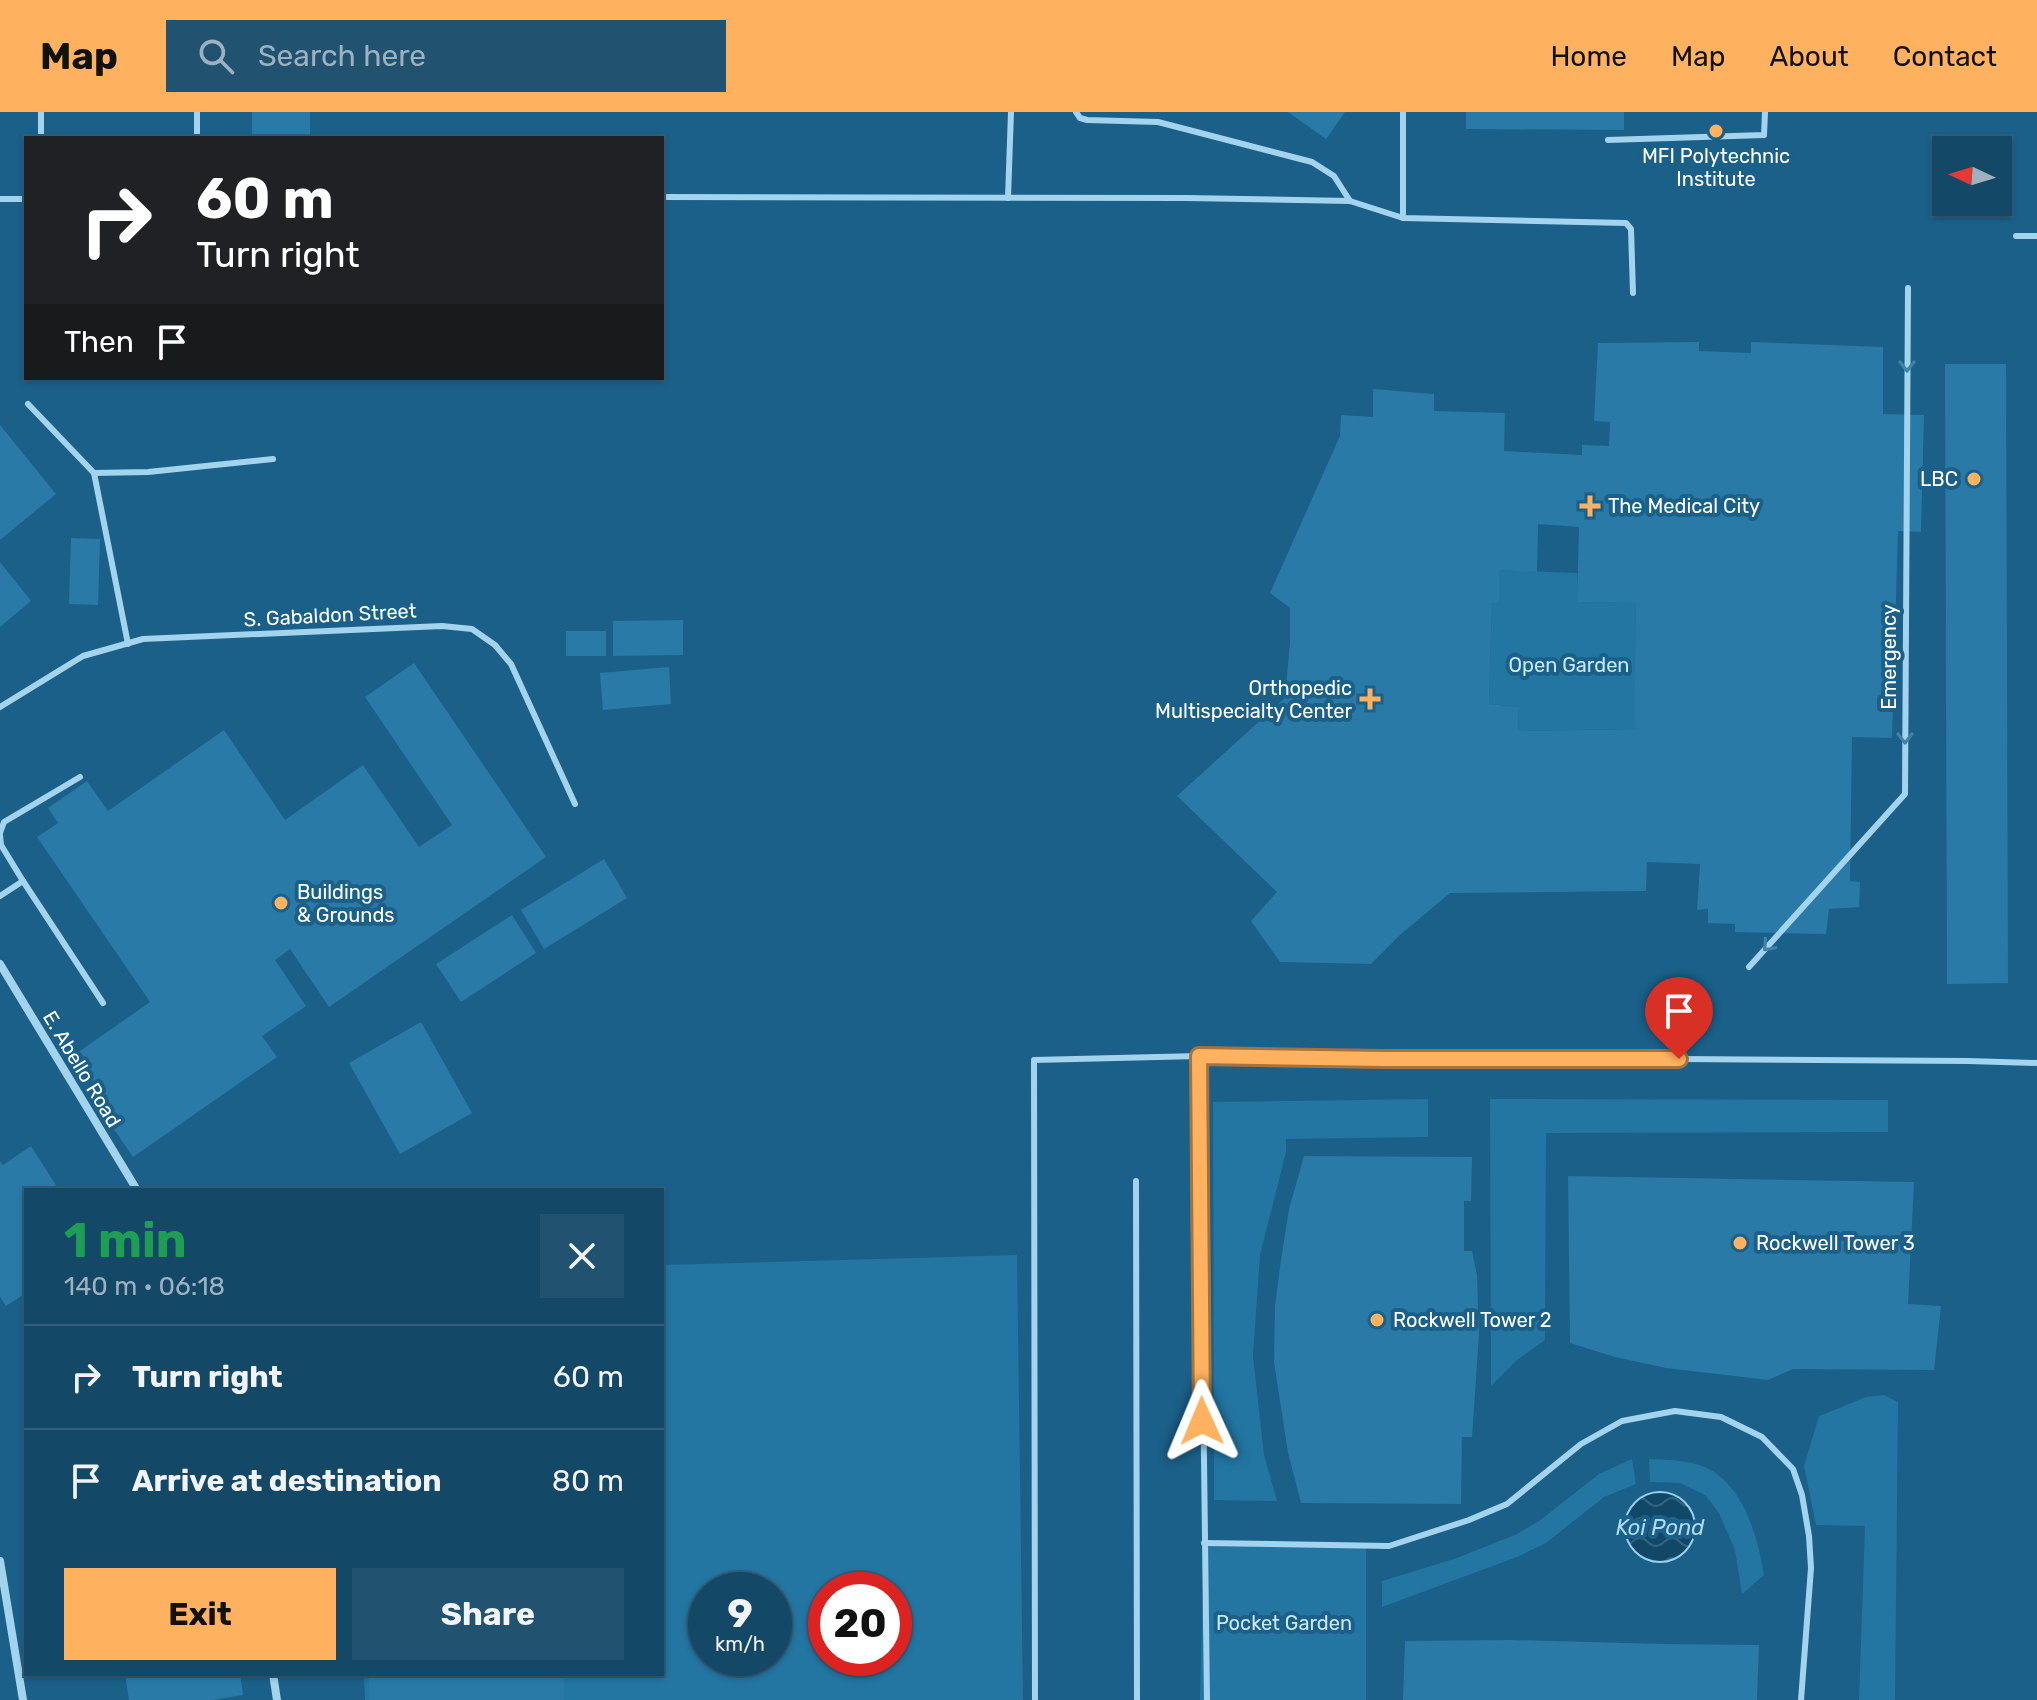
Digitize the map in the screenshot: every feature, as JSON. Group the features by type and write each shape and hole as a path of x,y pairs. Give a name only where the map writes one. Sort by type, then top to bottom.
{"street":[{"name":"E. Abello Road","path":"0,964 136,1188"},
{"path":"0,1562 23,1700"},
{"path":"273,1676 277,1700"}],"lane":[{"path":"41,112 41,136"},
{"path":"197,112 197,136"},
{"path":"1008,198 1011,112"},
{"path":"1076,112 1080,118 1087,120 1158,122 1312,162 1334,176 1350,201"},
{"path":"1158,112 1158,122"},
{"path":"1403,112 1403,218"},
{"path":"1608,140 1764,135 1765,112"},
{"path":"664,197 1350,201 1403,218 1626,223 1631,229 1633,293"},
{"path":"0,199 24,199"},
{"path":"2016,236 2037,236"},
{"name":"Emergency","path":"1749,967 1905,794 1908,288"},
{"path":"28,404 94,473 128,644"},
{"path":"94,473 148,472 273,459"},
{"name":"S. Gabaldon Street","path":"0,707 83,656 143,639 442,626 472,629 495,645 511,664 575,804"},
{"path":"80,777 4,822 0,834 1,845 103,1003"},
{"path":"0,896 23,881"},
{"path":"1199,1056 1207,1700"},
{"path":"1035,1700 1034,1060 1199,1056 2037,1063"},
{"path":"1136,1181 1137,1700"},
{"path":"1204,1543 1389,1546 1507,1504 1581,1444 1622,1421 1675,1411 1721,1417 1762,1437 1793,1469 1802,1495 1811,1568 1801,1700"}],"green space":[{"name":"Open Garden","path":"1499,570 1577,573 1578,602 1636,603 1635,729 1518,731 1519,707 1489,704 1492,603 1499,603"},
{"path":"1428,1099 1428,1137 1286,1139 1286,1152 1260,1255 1253,1356 1264,1455 1277,1501 1214,1500 1213,1102"},
{"path":"1490,1099 1888,1100 1888,1132 1546,1133 1545,1340 1517,1360 1491,1386"},
{"path":"1017,1255 1023,1700 365,1700 364,1676 664,1676 664,1265"},
{"path":"1884,1395 1898,1402 1895,1700 1859,1700 1865,1526 1816,1525 1804,1466 1819,1416 1866,1397"},
{"path":"1632,1459 1636,1484 1604,1497 1546,1543 1517,1557 1382,1607 1382,1581 1454,1559 1515,1535 1539,1521 1599,1474"},
{"path":"1649,1459 1684,1462 1710,1469 1736,1494 1750,1520 1764,1575 1742,1594 1735,1550 1719,1513 1705,1495 1680,1483 1650,1482"},
{"name":"Pocket Garden","path":"1204,1543 1366,1547 1366,1700 1200,1700"}],"water":[{"name":"Koi Pond","path":"1660,1492 1685,1502 1695,1527 1685,1552 1660,1562 1635,1552 1625,1527 1635,1502"}],"building":[{"path":"252,112 310,112 310,136 252,136"},
{"path":"1288,112 1345,112 1326,139"},
{"path":"1466,112 1624,112 1624,130 1466,129"},
{"path":"1699,342 1699,351 1751,353 1751,342 1883,347 1883,414 1924,415 1921,532 1898,531 1892,738 1852,737 1850,881 1860,882 1859,907 1829,909 1826,934 1735,932 1735,924 1708,923 1708,909 1697,910 1700,864 1647,862 1646,891 1450,893 1371,964 1280,962 1251,921 1277,892 1177,796 1285,698 1290,608 1270,593 1340,436 1341,415 1373,417 1373,389 1434,394 1434,411 1505,413 1504,451 1582,455 1582,445 1609,446 1610,422 1594,421 1598,343","holes":["1538,524 1579,527 1577,602 1636,603 1635,729 1518,731 1519,707 1489,704 1492,603 1499,603 1499,570 1537,572"]},
{"path":"1945,364 2006,364 2008,983 1947,984"},
{"path":"0,425 56,494 0,540"},
{"path":"71,538 100,539 98,605 69,604"},
{"path":"0,562 31,601 0,627"},
{"path":"683,620 683,655 613,656 613,621"},
{"path":"566,631 606,631 606,656 566,656"},
{"name":"Buildings & Grounds","path":"414,663 546,857 329,1007 290,949 275,960 306,1006 262,1036 277,1057 133,1157 67,1060 150,1002 37,837 58,823 48,808 87,781 108,811 224,730 285,820 363,765 419,847 452,825 365,697"},
{"path":"669,667 671,704 603,710 600,673"},
{"path":"604,859 627,898 544,949 521,910"},
{"path":"512,915 536,953 461,1002 436,964"},
{"path":"421,1022 472,1113 400,1154 349,1063"},
{"path":"31,1146 58,1188 24,1188 24,1294 6,1306 0,1297 0,1161 3,1165"},
{"name":"Rockwell Tower 2","path":"1304,1156 1472,1157 1471,1201 1464,1201 1464,1251 1472,1251 1477,1275 1479,1334 1472,1437 1462,1437 1461,1504 1301,1503 1288,1453 1274,1362 1275,1306 1281,1260 1289,1209"},
{"name":"Rockwell Tower 3","path":"1568,1176 1914,1182 1908,1304 1941,1306 1934,1370 1793,1369 1768,1380 1666,1368 1570,1343"},
{"path":"1405,1641 1759,1645 1757,1700 1403,1700"},
{"path":"125,1676 240,1676 243,1695 213,1700 129,1700"},
{"path":"369,1676 564,1676 564,1700 369,1700"}],"place":[{"name":"MFI Polytechnic Institute","path":"1716,131"},
{"name":"LBC","path":"1974,479"},
{"name":"The Medical City","path":"1590,506"},
{"name":"Orthopedic Multispecialty Center","path":"1370,699"},
{"name":"Buildings & Grounds","path":"281,903"},
{"name":"Rockwell Tower 3","path":"1740,1243"},
{"name":"Rockwell Tower 2","path":"1377,1320"}],"route":[{"path":"1202,1421 1199,1056 1679,1059"}]}
